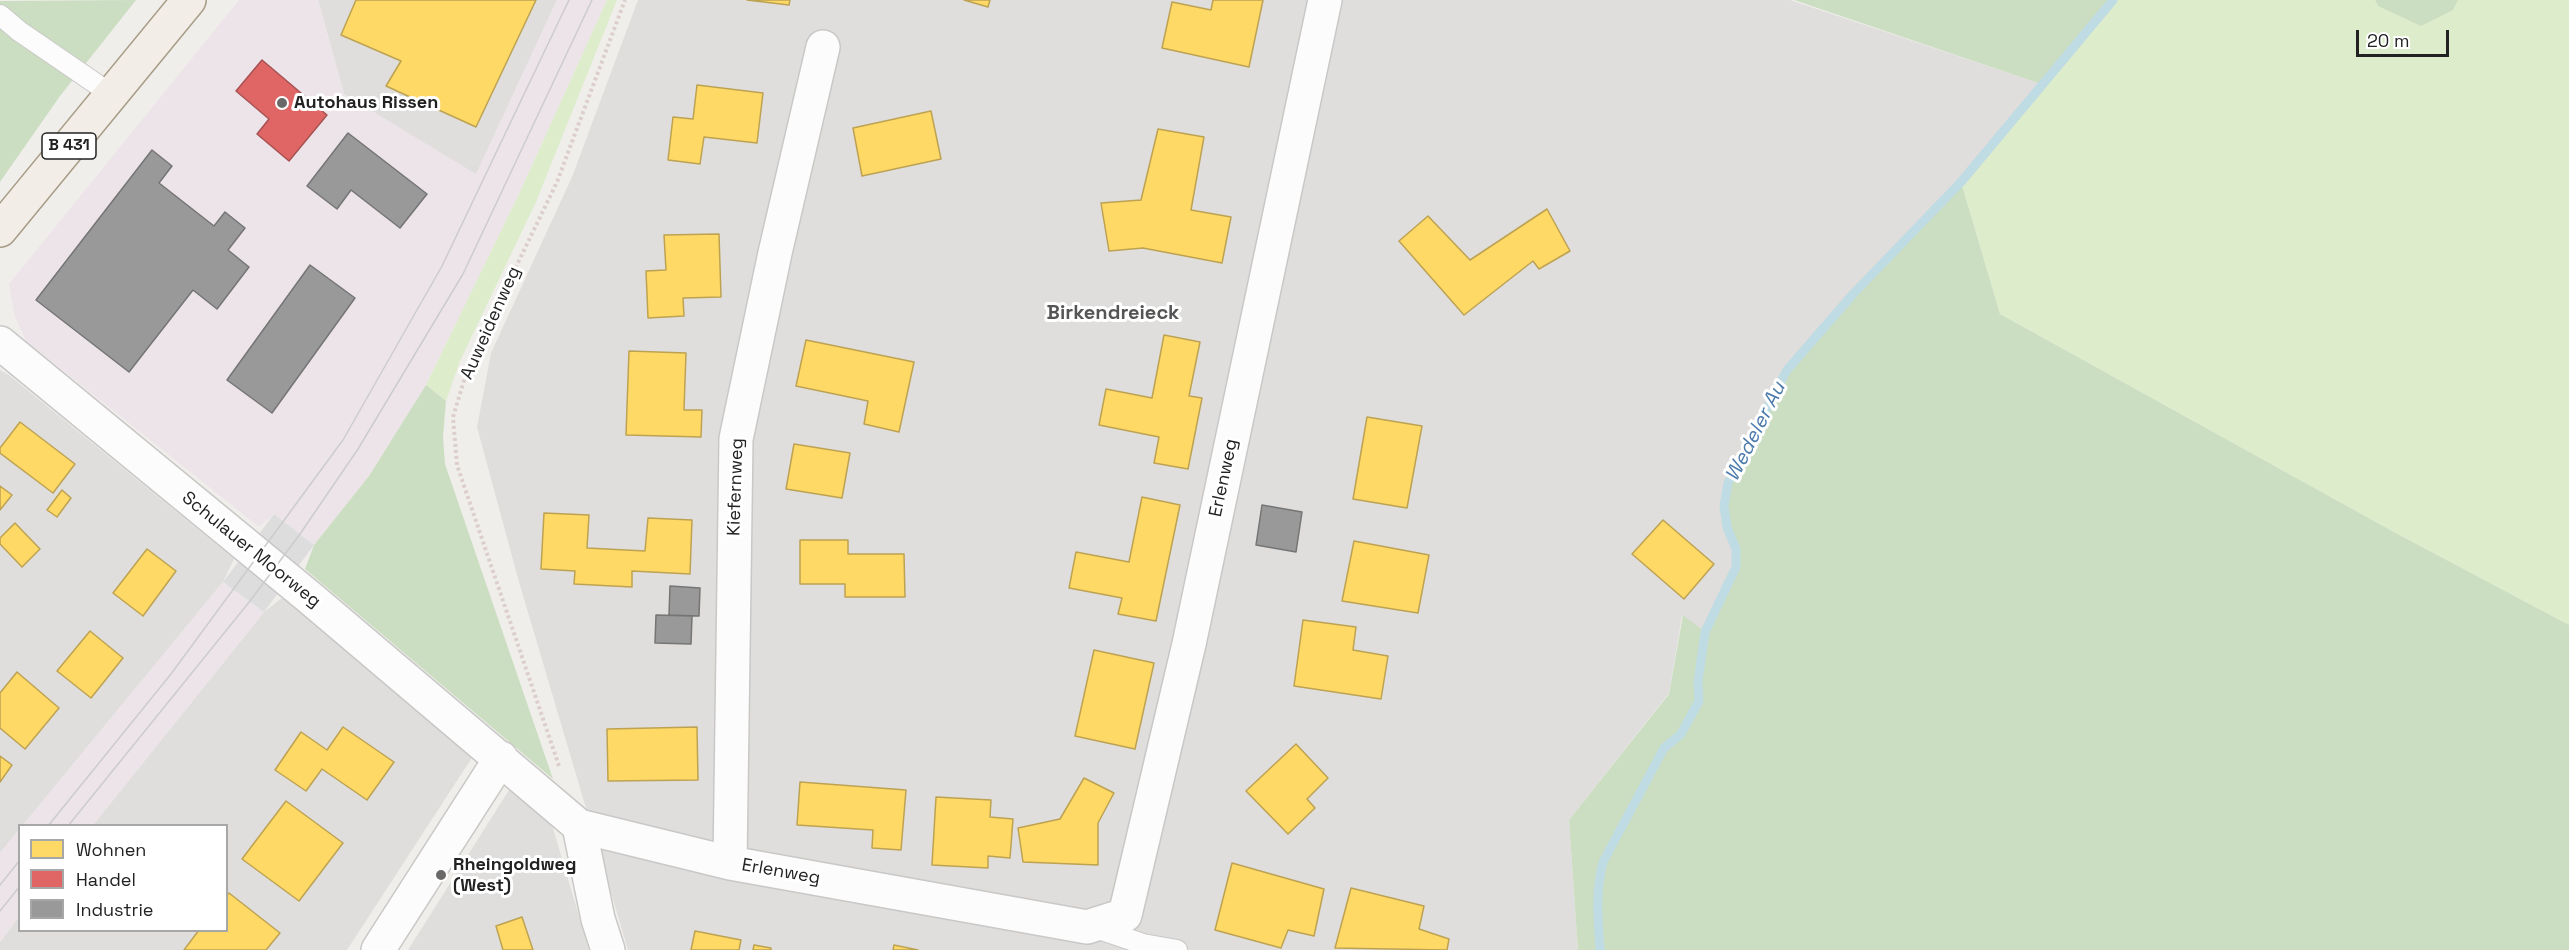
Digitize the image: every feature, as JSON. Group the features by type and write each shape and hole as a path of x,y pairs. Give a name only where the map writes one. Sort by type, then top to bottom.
{"main road":[{"name":"B 431","path":"0,230 189,0"}],"street":[{"name":"Erlenweg","path":"501,758 579,826 730,863 1090,934 1125,915 1189,644 1325,0"},
{"name":"Kiefernweg","path":"730,863 736,439 775,253 823,47"},
{"name":"Schulauer Moorweg","path":"0,343 501,758"},
{"path":"378,950 501,758"},
{"path":"579,826 598,919 608,950"}],"lane":[{"path":"0,15 111,94"},
{"path":"1090,934 1177,950"}],"path":[{"name":"Auweidenweg","path":"560,770 457,465 453,417 469,364 557,182 625,0"}],"shaded area":[{"path":"239,0 318,0 344,94 476,174 557,0 607,0 519,194 426,385 369,476 314,545 274,514 259,527 26,341 14,314 9,284"},
{"path":"318,0 557,0 476,175 344,94"},
{"path":"638,0 1790,0 2044,85 1961,182 1787,370 1765,409 1728,483 1724,507 1727,527 1736,549 1736,567 1730,583 1705,632 1682,616 1669,693 1569,820 1578,950 628,950 519,582 477,427 491,353 572,177"},
{"path":"0,370 234,559 223,582 24,824 18,824 18,831 0,853"},
{"path":"223,582 264,612 94,824 24,824"},
{"path":"282,598 475,753 347,950 0,950 0,942 18,918 18,932 228,932 228,824 94,824 264,612"},
{"path":"509,790 552,825 589,950 408,950"},
{"path":"18,831 18,918 0,942 0,853"}],"green space":[{"path":"136,0 60,96 0,182 0,1"},
{"path":"607,0 617,0 536,202 460,361 446,401 426,385 519,194"},
{"path":"1794,0 2113,0 2044,85"},
{"path":"2113,0 2375,0 2378,6 2453,10 2458,0 2569,0 2569,625 2392,531 2000,314 1961,182"},
{"path":"2375,0 2458,0 2453,10 2421,26 2378,6"},
{"path":"1961,182 2000,314 2392,531 2569,625 2569,950 1578,950 1569,820 1669,694 1683,615 1705,632 1736,567 1736,549 1727,527 1724,507 1728,483 1787,370 1854,293"},
{"path":"426,385 446,401 443,437 445,464 553,779 305,569 314,545 369,476"}],"pier":[{"path":"274,514 314,545 264,612 223,582"}],"building: Wohnen":[{"path":"356,0 536,0 476,127 386,86 401,61 341,35"},
{"path":"747,0 790,0 789,5"},
{"path":"964,0 990,0 988,7"},
{"path":"1213,0 1263,0 1249,67 1162,48 1172,2 1211,10"},
{"path":"697,85 763,93 757,143 704,137 700,164 668,160 673,117 693,119"},
{"path":"931,111 941,159 862,176 853,128"},
{"path":"1158,129 1204,137 1191,210 1231,217 1222,263 1143,248 1109,251 1101,203 1141,200"},
{"path":"1547,209 1570,251 1539,269 1533,261 1464,315 1399,241 1428,216 1470,260"},
{"path":"719,234 721,297 683,298 684,316 648,318 646,271 666,270 664,235"},
{"path":"1164,335 1200,342 1189,396 1202,398 1188,469 1154,463 1159,437 1099,425 1106,389 1152,398"},
{"path":"806,340 914,362 899,432 864,424 868,401 796,386"},
{"path":"629,351 686,353 684,410 702,410 701,437 626,435"},
{"path":"1367,417 1422,426 1407,508 1353,499"},
{"path":"20,422 75,464 53,493 0,453 0,448"},
{"path":"794,444 850,453 842,498 786,489"},
{"path":"0,486 12,495 0,510"},
{"path":"62,490 71,498 57,517 47,510"},
{"path":"1142,497 1180,505 1156,621 1118,614 1122,598 1069,588 1076,552 1129,562"},
{"path":"544,513 589,515 587,548 645,551 648,518 692,520 690,574 632,571 632,587 574,584 575,571 541,569"},
{"path":"1663,520 1714,564 1684,599 1632,554"},
{"path":"15,523 40,549 22,567 0,544 0,538"},
{"path":"800,540 848,540 848,554 904,554 905,597 845,597 845,584 800,584"},
{"path":"1354,541 1429,555 1418,613 1342,601"},
{"path":"147,549 176,571 143,616 113,593"},
{"path":"1303,620 1356,627 1353,650 1388,656 1381,699 1294,686"},
{"path":"90,631 123,658 91,698 57,671"},
{"path":"1094,650 1154,663 1135,749 1075,736"},
{"path":"17,672 59,708 25,749 0,728 0,693"},
{"path":"343,727 394,762 367,800 322,769 306,791 275,770 301,732 327,750"},
{"path":"697,727 698,780 608,781 607,729"},
{"path":"1296,744 1328,778 1307,799 1315,808 1288,834 1246,791"},
{"path":"0,756 12,765 0,782"},
{"path":"1084,778 1114,793 1098,823 1098,865 1023,862 1018,828 1060,819"},
{"path":"800,782 906,790 901,850 872,848 873,830 797,825"},
{"path":"936,797 991,800 990,817 1013,819 1010,858 988,856 988,868 932,865"},
{"path":"286,801 343,843 299,901 242,859"},
{"path":"1232,863 1324,889 1314,936 1288,930 1281,948 1215,930"},
{"path":"1351,888 1424,906 1419,929 1449,939 1447,950 1335,948"},
{"path":"228,894 280,933 266,950 184,950 198,932 228,932"},
{"path":"522,917 533,950 503,950 496,926"},
{"path":"695,931 741,940 739,950 691,950"},
{"path":"754,945 771,948 771,950 753,950"},
{"path":"894,945 918,950 893,950"}],"building: Handel":[{"name":"Autohaus Rissen","path":"262,60 327,115 289,161 257,134 269,119 236,91"}],"building: Industrie":[{"path":"348,133 427,194 400,228 351,190 337,209 307,186"},
{"path":"152,150 172,166 159,183 214,226 225,212 245,228 228,250 249,267 217,309 193,290 129,372 36,300"},
{"path":"310,265 355,298 272,413 227,380"},
{"path":"1262,505 1302,512 1296,552 1256,545"},
{"path":"670,586 700,588 699,616 669,615"},
{"path":"656,615 692,616 691,644 655,643"}],"waterway":[{"name":"Wedeler Au","path":"1600,950 1598,895 1603,862 1664,748 1681,734 1699,701 1698,682 1705,632 1736,567 1736,549 1727,527 1724,506 1728,483 1787,370 1854,293 1961,182 2113,0"}],"tram line":[{"path":"50,824 171,674 343,440 442,266 569,0"},
{"path":"70,824 250,601 300,534 358,449 463,274 592,0"},
{"path":"0,885 18,862"},
{"path":"0,911 18,888"}],"place":[{"name":"Autohaus Rissen","path":"282,103"},
{"name":"Rheingoldweg (West)","path":"441,875"}],"district":[{"name":"Birkendreieck","path":"1113,314"}]}
